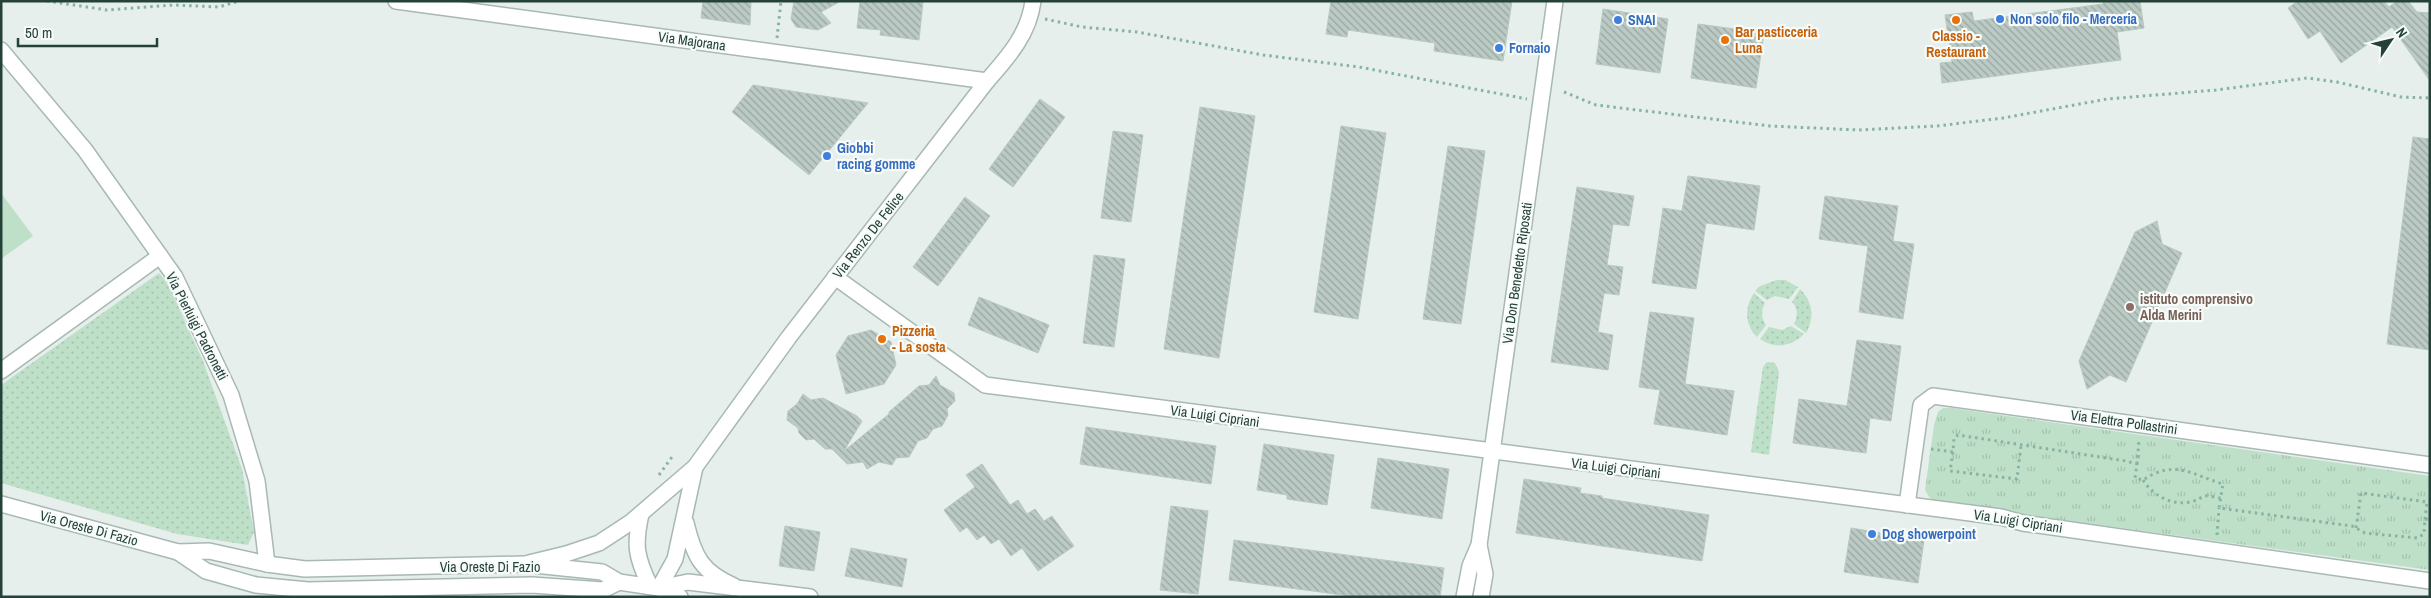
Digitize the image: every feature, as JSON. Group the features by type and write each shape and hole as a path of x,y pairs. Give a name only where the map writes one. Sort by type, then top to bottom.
{"street":[{"name":"Via Majorana","path":"396,1 987,81"},
{"name":"Via Don Benedetto Riposati","path":"1479,545 1556,1"},
{"name":"Via Renzo De Felice","path":"525,564 566,554 599,543 641,514 694,467 836,277 987,81 1018,44 1032,8"},
{"name":"Via Pierluigi Padronetti","path":"1,50 85,150 175,278 231,395 257,481 266,564"},
{"path":"1,371 160,256"},
{"name":"Via Luigi Cipriani","path":"836,277 984,385 1492,453 1907,505 2430,580"},
{"name":"Via Elettra Pollastrini","path":"1907,505 1920,404 1933,396 2430,465"},
{"path":"654,587 675,559 685,518 694,467"},
{"name":"Via Oreste Di Fazio","path":"1,504 178,552 209,551 266,564 324,569 525,564 602,572 619,582"},
{"path":"641,514 635,539 638,562 654,587"},
{"path":"685,518 692,547 698,560 716,578 742,590"},
{"path":"1464,597 1470,566 1479,545"},
{"path":"1479,545 1485,574 1481,597"},
{"name":"Via Oreste Di Fazio","path":"178,552 206,571 256,585 308,590 532,585 603,590 619,582"},
{"path":"619,582 654,587 680,597"},
{"path":"654,587 688,582 810,597"}],"path":[{"path":"48,1 107,10 174,5 219,7 239,1"},
{"path":"775,52 781,1"},
{"path":"1032,8 1082,27 1137,32 1262,55 1359,67 1541,101"},
{"path":"1564,92 1596,106 1770,126 1860,130 1937,126 2003,118 2107,99 2216,90 2307,78 2337,82 2401,97 2430,98"},
{"path":"2139,434 2135,478 2143,480 2149,489 2158,496 2182,503 2196,501 2204,496 2221,498"},
{"path":"2021,446 2017,480 1950,471 1954,438 1958,436 2126,460 2137,464"},
{"path":"1931,449 1953,452"},
{"path":"2143,480 2162,469 2183,469 2222,484 2217,541"},
{"path":"2219,508 2356,528 2365,532 2417,538 2424,534 2427,502 2361,492 2356,528"},
{"path":"2425,519 2430,520"}],"green space":[{"path":"1,193 33,236 1,259"},
{"path":"159,273 168,284 203,361 242,469 254,532 248,545 177,534 1,483 1,385"},
{"path":"1777,280 1785,280 1798,287 1789,299 1775,296 1767,300 1755,291 1760,286"},
{"path":"1800,289 1808,299 1811,310 1811,322 1806,333 1794,324 1797,312 1792,302"},
{"path":"1754,293 1765,303 1762,314 1766,325 1757,337 1750,327 1747,316 1747,310"},
{"path":"1791,326 1804,334 1794,342 1777,345 1760,339 1769,327 1782,330"},
{"path":"1767,362 1775,363 1779,372 1769,455 1751,452 1763,367"},
{"path":"1943,408 2430,476 2430,570 1938,503 1929,497 1925,490 1934,425 1938,412"}],"building":[{"path":"703,1 751,1 750,25 701,18"},
{"path":"794,1 841,1 821,12 831,23 818,30 796,27 791,19"},
{"path":"860,1 923,2 919,40 880,35 881,30 857,28"},
{"path":"1331,1 1512,1 1503,61 1434,51 1435,43 1348,30 1347,37 1326,34"},
{"path":"2103,1 2140,1 2144,28 2117,32 2121,60 1942,83 1940,63 1952,62 1945,15 1972,12 1974,21 2103,4"},
{"path":"2298,1 2384,1 2389,7 2397,1 2408,1 2417,12 2430,13 2430,81 2392,27 2341,63 2320,31 2308,39 2288,8"},
{"path":"1603,9 1668,19 1660,73 1596,64"},
{"path":"1698,24 1764,33 1756,88 1691,78"},
{"path":"753,85 868,103 809,175 732,112"},
{"path":"1040,99 1065,117 1013,187 989,169"},
{"path":"1200,107 1255,116 1219,358 1164,349"},
{"path":"1341,126 1386,133 1358,319 1314,312"},
{"path":"1113,131 1143,135 1131,222 1101,218"},
{"path":"2413,137 2430,139 2430,350 2387,344"},
{"path":"1448,146 1485,151 1461,324 1423,319"},
{"path":"1688,176 1760,186 1754,230 1706,223 1696,289 1652,283 1663,208 1682,211"},
{"path":"1577,187 1634,196 1629,226 1613,224 1607,265 1623,267 1619,295 1604,293 1598,332 1613,335 1608,370 1551,362"},
{"path":"1825,196 1898,206 1893,241 1914,244 1903,319 1859,312 1868,246 1819,239"},
{"path":"965,197 990,216 938,286 913,267"},
{"name":"istituto comprensivo Alda Merini","path":"2157,221 2162,244 2182,253 2126,382 2110,375 2087,389 2079,361 2135,232"},
{"path":"1094,255 1125,259 1114,347 1083,343"},
{"path":"979,297 1049,325 1038,353 968,325"},
{"path":"1650,312 1694,318 1685,384 1734,391 1727,435 1654,424 1660,390 1639,387"},
{"path":"871,330 891,342 896,365 884,384 846,394 836,355 848,336"},
{"path":"1857,340 1901,346 1891,421 1870,418 1866,453 1793,443 1799,399 1847,406"},
{"path":"936,376 940,385 954,393 955,401 947,409 948,415 942,426 933,429 927,438 918,441 909,457 896,458 892,465 879,462 867,469 863,462 847,464 832,449 825,449 814,439 806,440 799,433 798,428 787,420 788,411 797,404 803,394 811,400 823,398 857,416 862,421 844,451 889,414 919,386 929,385"},
{"path":"1086,427 1216,446 1211,484 1080,464"},
{"path":"1264,444 1334,455 1327,505 1287,499 1287,495 1257,490"},
{"path":"1378,458 1449,469 1442,519 1371,508"},
{"path":"982,464 1010,505 1018,500 1027,514 1035,509 1044,521 1052,516 1074,546 1038,571 1022,548 1011,556 999,539 991,544 984,535 977,540 967,527 960,532 944,510 975,487 966,475"},
{"path":"1524,479 1581,488 1580,493 1602,496 1602,498 1709,515 1702,561 1516,533"},
{"path":"1171,506 1208,511 1198,594 1160,590"},
{"path":"785,526 820,532 814,571 779,566"},
{"path":"1851,528 1924,540 1918,583 1844,572"},
{"path":"1234,540 1444,568 1440,597 1358,597 1229,580"},
{"path":"851,548 907,559 902,587 845,576"}],"place":[{"name":"Non solo filo - Merceria","path":"2000,19"},
{"name":"SNAI","path":"1618,20"},
{"name":"Classio - Restaurant","path":"1956,20"},
{"name":"Bar pasticceria Luna","path":"1725,40"},
{"name":"Fornaio","path":"1499,48"},
{"name":"Giobbi racing gomme","path":"827,156"},
{"name":"istituto comprensivo Alda Merini","path":"2130,307"},
{"name":"Pizzeria - La sosta","path":"882,339"},
{"name":"Dog showerpoint","path":"1872,534"}]}
